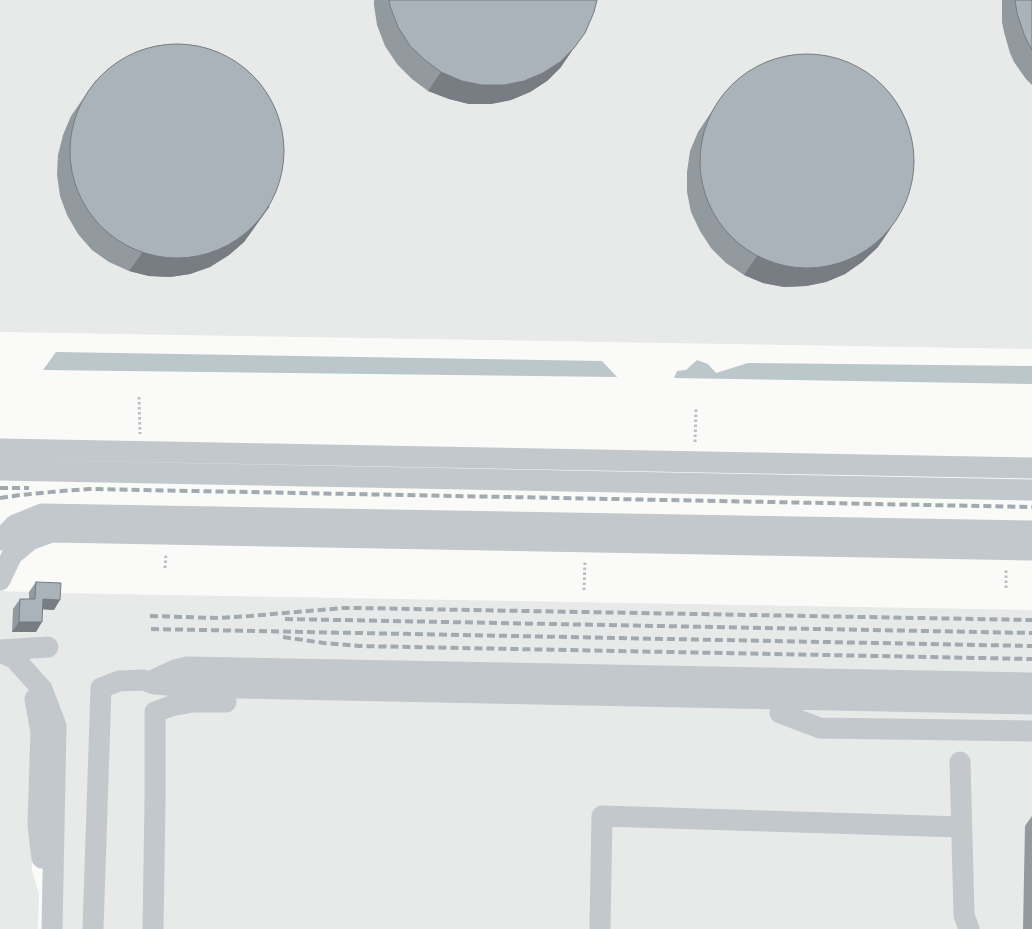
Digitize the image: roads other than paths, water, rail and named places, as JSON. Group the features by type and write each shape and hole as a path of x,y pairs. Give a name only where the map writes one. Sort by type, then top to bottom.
{"street":[{"path":"0,449 1032,468"},
{"path":"0,470 1032,490"},
{"path":"0,540 15,525 42,514 1032,531"},
{"path":"0,580 12,555 30,540 52,532 1032,550"},
{"path":"0,651 48,647"},
{"path":"0,651 14,658 42,689 56,726 52,929"},
{"path":"0,659 15,670 34,694 41,732 38,826 45,881 44,929"},
{"path":"149,682 175,670 187,667 1032,683"},
{"path":"149,682 198,679 1032,694"},
{"path":"93,929 101,688 118,681 143,680 155,684 190,687 1032,704"},
{"path":"153,929 155,712 171,706 193,702 268,702 1032,718"},
{"path":"780,714 820,728 1032,731"},
{"path":"960,762 964,915 969,929"},
{"path":"600,929 602,816 961,827"}],"railway":[{"path":"0,488 29,488"},
{"path":"0,498 89,489 1032,507"},
{"path":"150,616 218,618 358,608 1032,620"},
{"path":"285,619 1032,633"},
{"path":"151,629 1032,646"},
{"path":"283,637 359,646 1032,659"}]}
